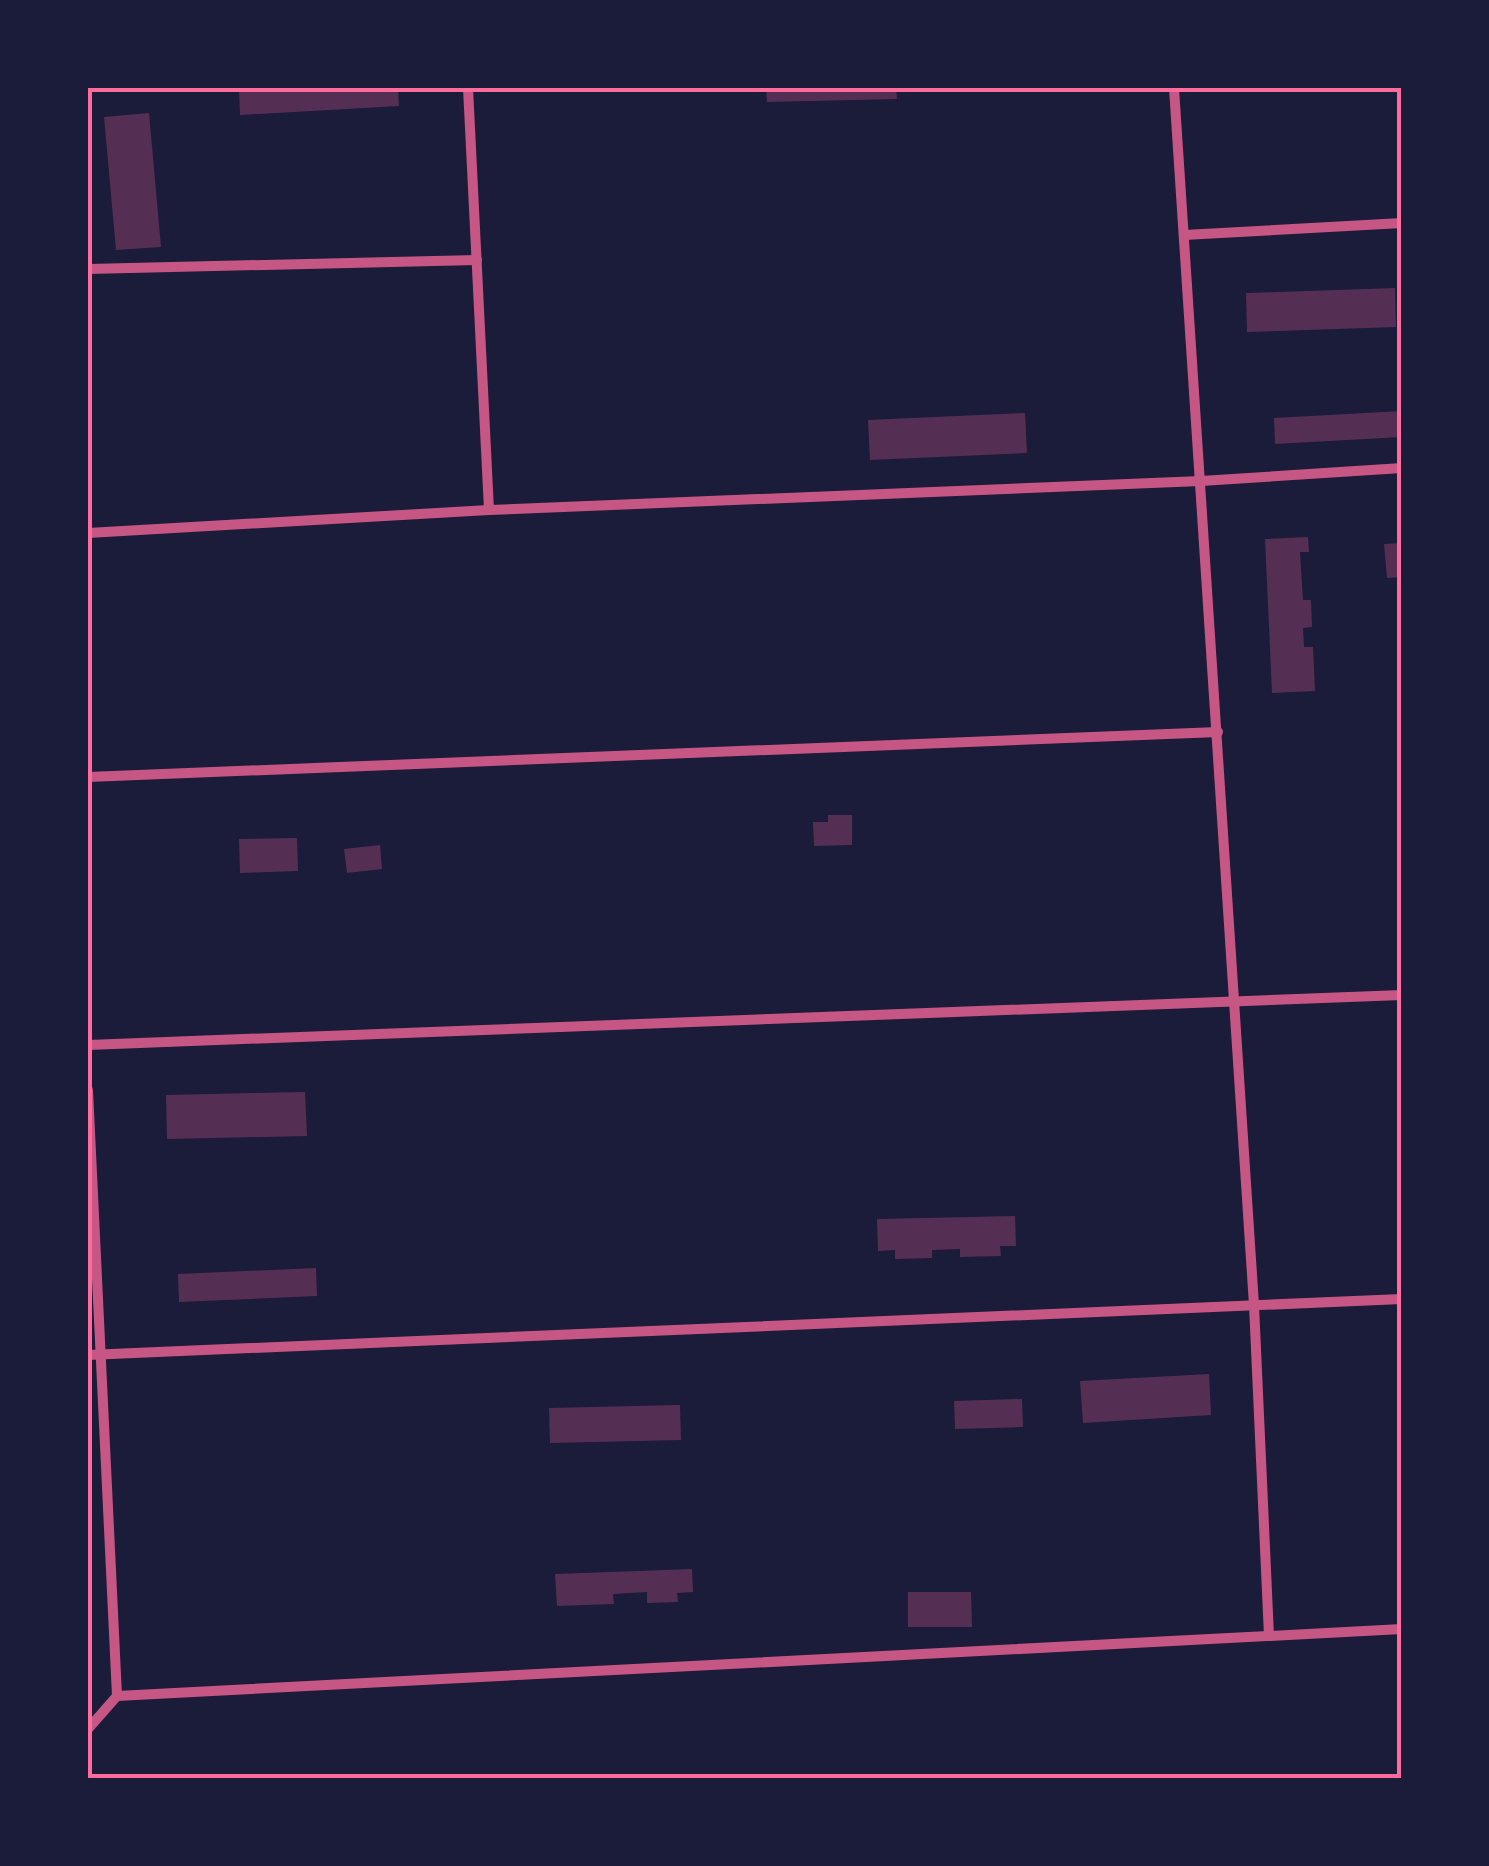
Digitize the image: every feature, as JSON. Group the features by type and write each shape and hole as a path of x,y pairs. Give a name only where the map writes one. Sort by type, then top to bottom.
{"street":[{"path":"468,88 489,510"},
{"path":"1174,88 1254,1305 1269,1636"},
{"path":"1184,235 1402,223"},
{"path":"88,269 476,260"},
{"path":"88,532 489,510 1201,481 1402,468"},
{"path":"88,778 1218,732"},
{"path":"88,1045 1402,995"},
{"path":"88,1090 118,1696"},
{"path":"88,1355 1402,1299"},
{"path":"88,1729 118,1696 1402,1629"}],"building":[{"path":"239,88 398,88 399,106 240,115"},
{"path":"766,88 896,88 897,99 767,102"},
{"path":"149,113 161,247 116,250 104,117"},
{"path":"1395,288 1396,327 1247,332 1246,293"},
{"path":"1402,411 1402,437 1275,444 1274,418"},
{"path":"1025,413 1027,453 870,460 868,420"},
{"path":"1308,537 1309,552 1300,552 1303,600 1311,600 1312,627 1303,628 1304,647 1313,647 1315,691 1272,693 1265,539"},
{"path":"1402,543 1402,577 1387,578 1384,544"},
{"path":"828,815 852,815 852,845 814,846 813,822 828,822"},
{"path":"297,838 298,871 240,873 239,839"},
{"path":"380,845 382,869 347,873 344,849"},
{"path":"305,1092 307,1136 167,1139 166,1095"},
{"path":"1015,1216 1016,1246 1000,1246 1001,1256 960,1257 960,1249 932,1250 932,1258 895,1259 895,1250 878,1251 877,1219"},
{"path":"316,1268 317,1296 179,1302 178,1274"},
{"path":"1209,1374 1211,1415 1083,1423 1080,1381"},
{"path":"1022,1399 1023,1427 955,1429 954,1401"},
{"path":"680,1405 681,1440 550,1443 549,1408"},
{"path":"692,1569 693,1592 677,1593 678,1602 647,1603 647,1592 613,1594 614,1604 557,1606 555,1574"},
{"path":"908,1592 971,1592 972,1627 908,1627"}]}
